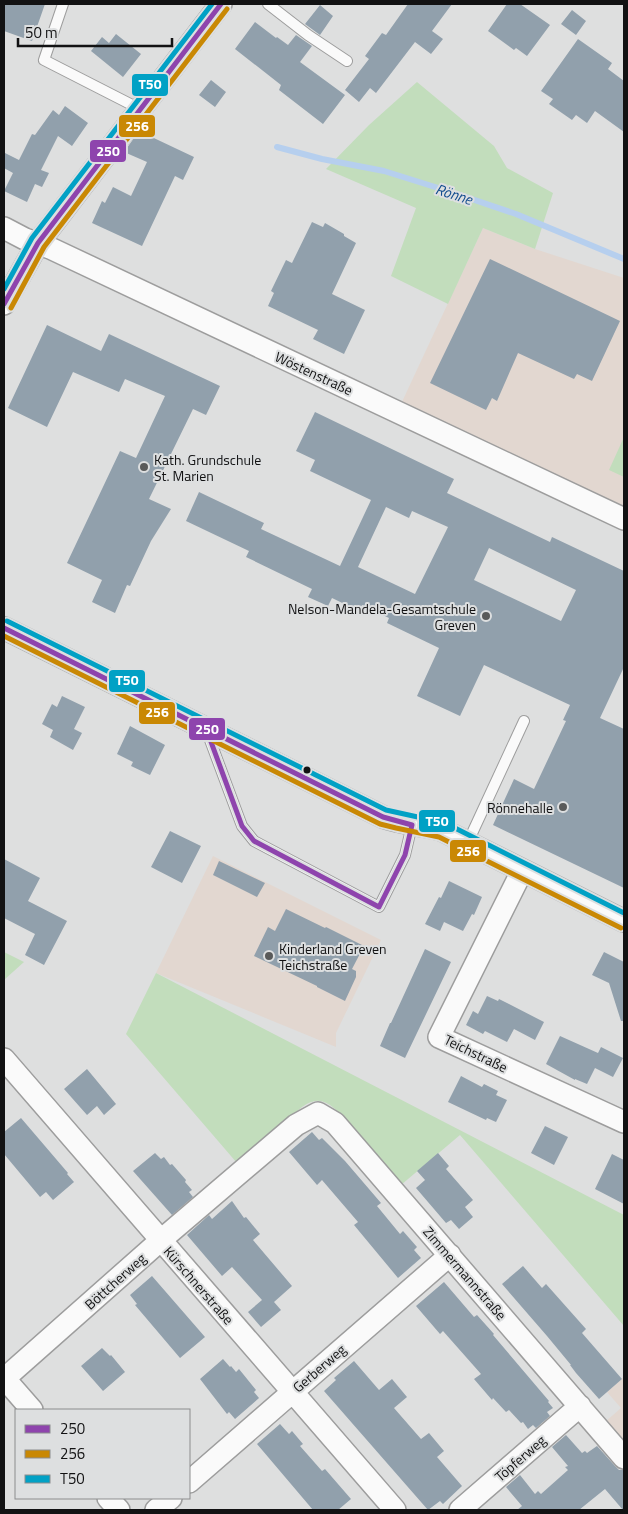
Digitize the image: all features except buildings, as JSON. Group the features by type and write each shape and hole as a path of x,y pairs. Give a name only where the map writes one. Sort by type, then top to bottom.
{"street":[{"path":"4,304 38,243 221,4"},
{"name":"Wöstenstraße","path":"4,228 624,519"},
{"path":"4,628 383,818 412,825 430,826 442,830 624,921"},
{"name":"Teichstraße","path":"522,870 439,1037 624,1122"},
{"name":"Kürschnerstraße","path":"4,1059 395,1510"},
{"name":"Zimmermannstraße","path":"296,1125 318,1113 335,1123 624,1458"},
{"name":"Böttcherweg","path":"4,1379 161,1240 296,1125"},
{"name":"Gerberweg","path":"190,1481 450,1256"},
{"path":"4,1379 31,1409"},
{"name":"Töpferweg","path":"460,1510 580,1406"},
{"path":"109,1499 119,1510"},
{"path":"156,1510 170,1499"}],"lane":[{"path":"63,4 44,60 140,110"},
{"path":"268,4 347,61"},
{"path":"468,842 524,722"},
{"path":"207,731 242,826 254,841 379,906 405,855 412,825"}],"shaded area":[{"path":"483,228 535,249 624,278 624,509 401,404"},
{"name":"Kinderland Greven Teichstraße","path":"213,856 381,940 336,1033 336,1047 156,973"},
{"path":"624,1377 624,1443 605,1422 621,1408 607,1392"}],"green space":[{"path":"417,82 494,146 507,168 553,193 535,249 483,228 448,304 391,276 416,208 326,169 369,125"},
{"path":"624,437 624,477 609,470"},
{"path":"4,952 24,962 4,980"},
{"path":"156,973 624,1215 624,1326 460,1135 401,1185 335,1109 327,1103 315,1101 302,1107 237,1163 126,1034"}],"waterway":[{"name":"Rönne","path":"277,147 322,159 384,171 451,192 516,214 624,259"}],"transit line":[{"name":"T50","path":"4,289 32,238 212,4"},
{"name":"250","path":"4,304 38,243 221,4"},
{"name":"256","path":"11,308 44,247 227,9"},
{"name":"T50","path":"7,621 386,810 445,823 624,913"},
{"name":"250","path":"4,628 383,817 412,825"},
{"name":"256","path":"4,636 380,824 439,837 621,928"},
{"name":"250","path":"207,731 242,826 254,841 379,907 405,855 412,825"}],"place":[{"name":"Kath. Grundschule St. Marien","path":"144,467"},
{"name":"Nelson-Mandela-Gesamtschule Greven","path":"486,616"},
{"name":"Rönnehalle","path":"563,807"},
{"name":"Kinderland Greven Teichstraße","path":"269,956"}]}
